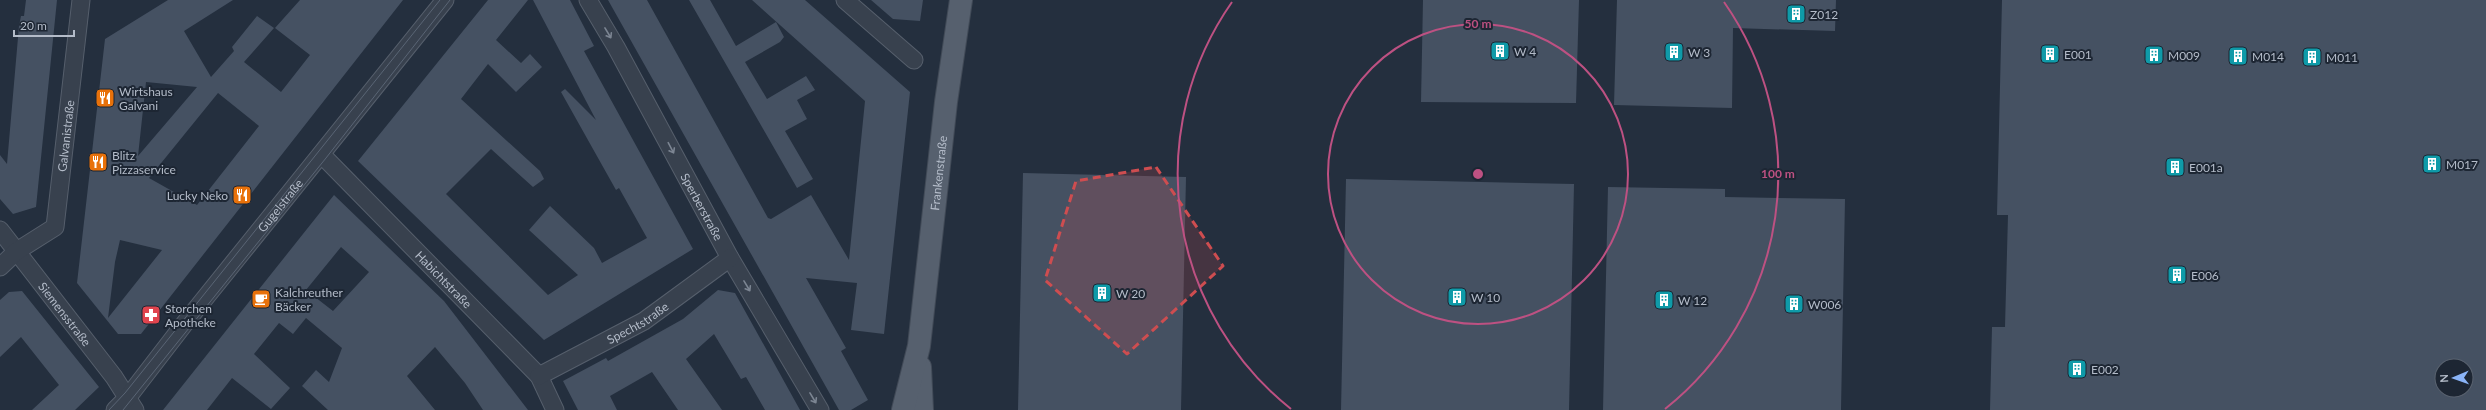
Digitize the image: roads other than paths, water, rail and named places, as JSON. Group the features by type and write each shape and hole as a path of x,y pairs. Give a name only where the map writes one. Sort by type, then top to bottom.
{"main road":[{"name":"Frankenstraße","path":"903,410 919,346 946,102 961,0"},
{"name":"Frankenstraße","path":"919,346 922,410"}],"street":[{"name":"Galvanistraße","path":"17,251 55,227 81,0"},
{"name":"Gugelstraße","path":"115,410 131,404 185,323 322,155 445,0"},
{"name":"Sperberstraße","path":"588,0 616,47 730,258 820,410"},
{"path":"845,0 914,60"},
{"name":"Habichtstraße","path":"322,155 539,376 555,410"},
{"name":"Siemensstraße","path":"0,230 131,404"},
{"path":"0,267 17,251"},
{"name":"Spechtstraße","path":"539,376 644,321 730,258"}],"tram line":[{"path":"109,410 125,393 440,0"},
{"path":"123,410 326,158 450,0"}],"place":[{"name":"Z012","path":"1796,14"},
{"name":"W 4","path":"1500,51"},
{"name":"W 3","path":"1674,52"},
{"name":"E001","path":"2050,54"},
{"name":"M009","path":"2154,55"},
{"name":"M014","path":"2238,56"},
{"name":"M011","path":"2312,57"},
{"name":"Wirtshaus Galvani","path":"105,98"},
{"name":"Blitz Pizzaservice","path":"98,162"},
{"name":"M017","path":"2432,164"},
{"name":"E001a","path":"2175,167"},
{"name":"Lucky Neko","path":"242,195"},
{"name":"E006","path":"2177,275"},
{"name":"W 20","path":"1102,293"},
{"name":"W 10","path":"1457,297"},
{"name":"Kalchreuther Bäcker","path":"261,299"},
{"name":"W 12","path":"1664,300"},
{"name":"W006","path":"1794,304"},
{"name":"Storchen Apotheke","path":"151,315"},
{"name":"E002","path":"2077,369"}]}
